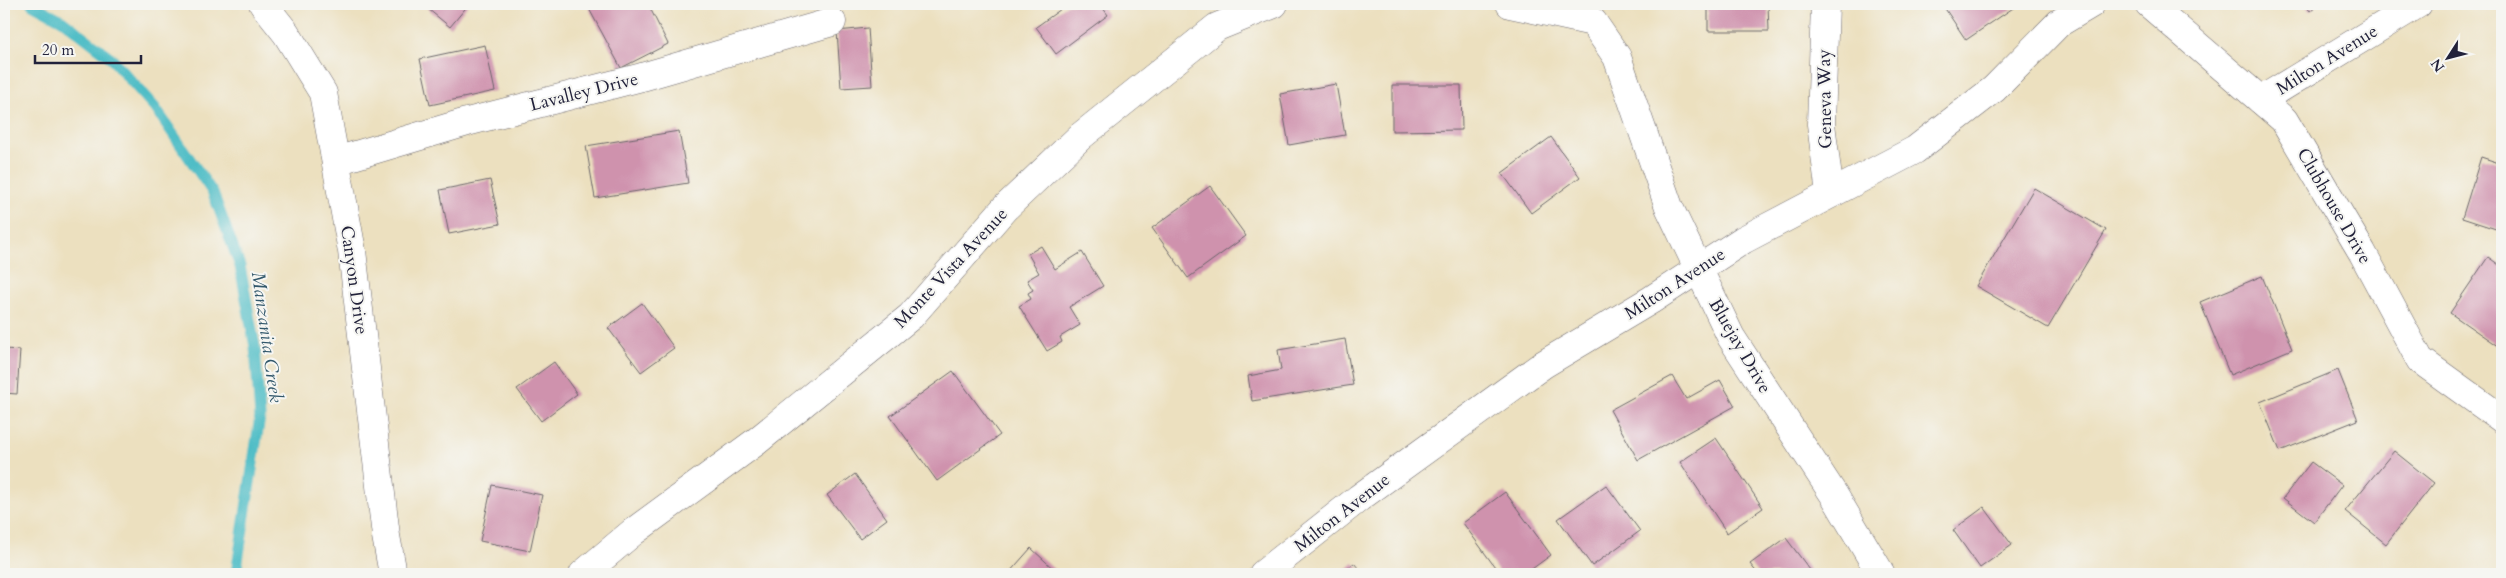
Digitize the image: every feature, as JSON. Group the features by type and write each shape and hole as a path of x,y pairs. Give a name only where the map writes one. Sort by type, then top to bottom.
{"street":[{"name":"Canyon Drive","path":"262,4 286,33 323,93 352,252 386,536 393,574"},
{"name":"Monte Vista Avenue","path":"582,574 633,532 757,442 911,316 1004,209 1081,136 1217,27 1274,4"},
{"name":"Bluejay Drive","path":"1510,4 1593,22 1617,57 1669,207 1731,338 1834,495 1881,574"},
{"name":"Geneva Way","path":"1825,4 1821,124 1830,194"},
{"name":"Milton Avenue","path":"1263,574 1359,498 1544,364 1652,300 1743,240 1914,150 1994,89 2059,23 2091,4"},
{"name":"Clubhouse Drive","path":"2149,4 2284,120 2362,252 2420,360 2502,419"},
{"name":"Milton Avenue","path":"2261,100 2418,4"},
{"name":"Lavalley Drive","path":"336,161 467,122 642,77 832,22"}],"building":[{"path":"422,4 469,4 450,27"},
{"path":"594,4 648,4 668,44 621,68 588,7"},
{"path":"1068,4 1100,4 1108,15 1056,54 1036,27"},
{"path":"1708,4 1768,4 1769,31 1708,31"},
{"path":"1949,4 2019,4 1966,40 1944,7"},
{"path":"2304,4 2318,4 2310,11"},
{"path":"868,28 872,86 841,88 837,31"},
{"path":"485,45 495,91 430,105 420,59"},
{"path":"1336,84 1345,135 1289,145 1280,94"},
{"path":"1392,85 1461,85 1462,130 1392,131"},
{"path":"679,131 688,183 595,198 586,146"},
{"path":"1551,137 1580,177 1531,213 1502,173"},
{"path":"2481,157 2502,164 2502,231 2462,218"},
{"path":"490,180 500,224 449,234 440,190"},
{"path":"1210,186 1246,236 1188,278 1152,228"},
{"path":"2034,188 2106,230 2048,328 1976,286"},
{"path":"1041,246 1055,269 1082,252 1103,286 1069,307 1080,325 1060,337 1062,342 1047,351 1019,306 1031,299 1028,293 1033,290 1027,280 1039,273 1028,254"},
{"path":"2488,257 2502,267 2502,349 2450,313"},
{"path":"2262,276 2292,349 2230,375 2200,302"},
{"path":"642,303 674,348 641,372 608,328"},
{"path":"1345,339 1353,385 1252,401 1248,376 1281,370 1278,350"},
{"path":"4,349 20,350 17,394 4,393"},
{"path":"554,362 577,394 541,421 517,389"},
{"path":"2338,370 2358,420 2280,451 2260,402"},
{"path":"953,371 1000,435 937,481 890,416"},
{"path":"1672,376 1686,399 1720,380 1735,406 1638,460 1610,410"},
{"path":"1716,438 1763,508 1727,533 1680,462"},
{"path":"2394,451 2434,483 2386,544 2345,511"},
{"path":"2311,462 2342,485 2314,522 2283,498"},
{"path":"855,474 887,519 860,539 827,495"},
{"path":"492,485 542,495 530,551 480,541"},
{"path":"1606,485 1640,531 1592,566 1558,519"},
{"path":"1505,492 1551,555 1525,574 1500,574 1463,523"},
{"path":"1984,507 2012,545 1980,568 1953,530"},
{"path":"1786,538 1813,574 1758,574 1750,564"},
{"path":"1031,548 1059,574 1008,574"},
{"path":"1354,563 1363,574 1340,574"}],"waterway":[{"name":"Manzanita Creek","path":"32,4 62,20 110,57 156,109 213,193 240,266 255,347 260,417 236,574"}]}
